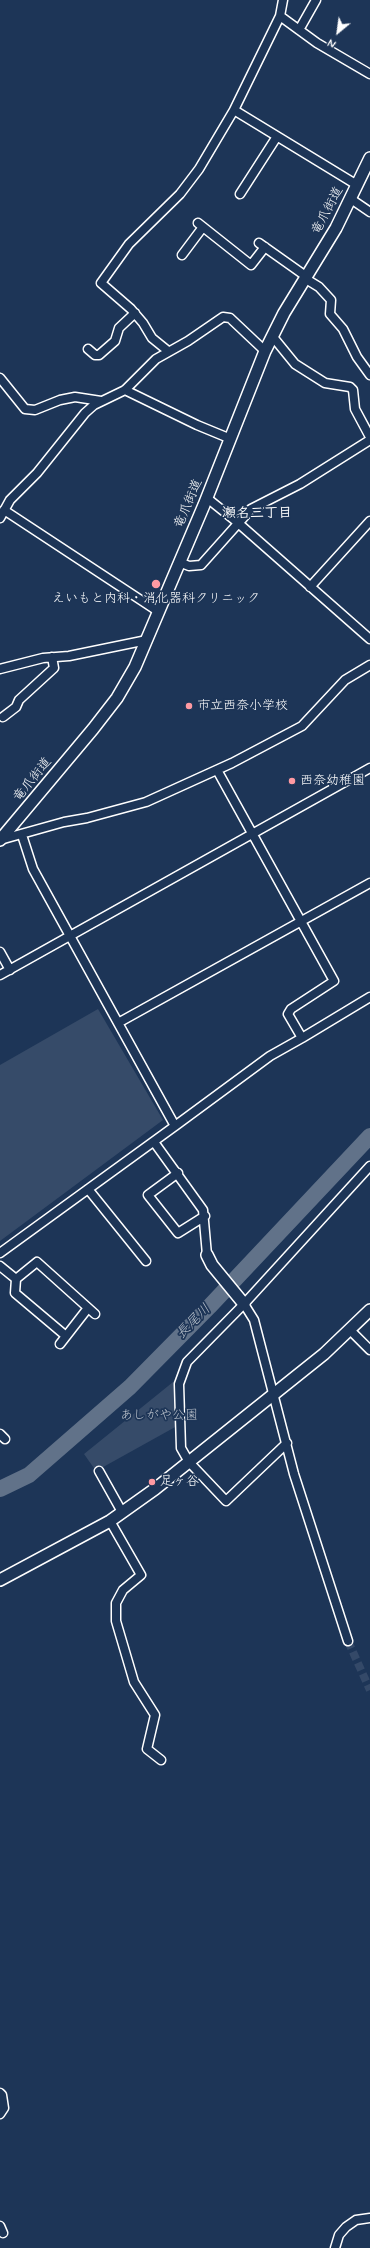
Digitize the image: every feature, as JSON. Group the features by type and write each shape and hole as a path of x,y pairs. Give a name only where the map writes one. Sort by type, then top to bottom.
{"main road":[{"name":"竜爪街道","path":"0,840 117,698 147,640 159,612 231,439 265,351 273,338 284,313 307,278 351,199 370,158"},
{"path":"207,1255 212,1265 244,1304"},
{"path":"0,1580 110,1521 189,1462 324,1354 370,1310"}],"street":[{"path":"168,351 152,338 135,313 101,283 129,244 180,194 199,169 234,110 280,16 283,0"},
{"path":"299,30 316,0"},
{"path":"280,16 317,43 370,74"},
{"path":"234,110 276,138 357,185"},
{"path":"240,194 276,138"},
{"path":"351,199 370,212"},
{"path":"182,255 200,225 251,265 262,245 320,287 331,300 330,314 342,329 357,357 370,375"},
{"path":"88,348 95,355 99,355 115,341 119,328 135,313"},
{"path":"0,518 10,500 37,473 85,412 94,405 125,390 156,359 168,351 188,341 223,317 230,318 265,351"},
{"path":"273,338 295,364 325,384 350,387 353,390 355,409 370,437"},
{"path":"0,378 25,409 35,410 60,400 75,397 104,401"},
{"path":"125,390 197,425 231,439"},
{"path":"179,562 189,566 201,565 237,522 251,509 300,484 370,440"},
{"path":"207,498 237,522 370,639"},
{"path":"4,510 159,612"},
{"path":"310,587 370,521"},
{"path":"0,670 52,657 69,656 147,640"},
{"path":"3,717 16,707 19,700 54,668 52,657"},
{"path":"0,840 64,822 88,818 146,802 262,749 302,726 345,680 370,665"},
{"path":"0,975 370,768"},
{"path":"217,770 334,981 291,1009 288,1014 302,1038"},
{"path":"22,835 33,869 175,1126"},
{"path":"118,1023 370,883"},
{"path":"0,952 10,970"},
{"path":"0,1253 270,1056 370,998"},
{"path":"154,1142 198,1200 204,1216 207,1255"},
{"path":"287,1443 226,1501 189,1462 182,1448 179,1384 187,1362 244,1304 370,1166"},
{"path":"178,1173 148,1195 178,1233 204,1216"},
{"path":"88,1189 146,1261"},
{"path":"66,1336 15,1293 16,1279 37,1262 95,1314"},
{"path":"0,1266 16,1279"},
{"path":"244,1304 254,1320 294,1474 348,1641"},
{"path":"60,1344 88,1308"},
{"path":"350,1330 370,1350"},
{"path":"99,1471 122,1512"},
{"path":"110,1521 141,1575 123,1590 119,1596 116,1603 116,1621 134,1682 155,1715 147,1749 161,1760"},
{"path":"0,2093 2,2095 4,2108 0,2114"},
{"path":"335,2248 339,2235 346,2227 356,2220 370,2218"}],"green space":[{"path":"98,1009 163,1120 0,1241 0,1065"},
{"name":"あしがや公園","path":"178,1378 175,1404 177,1426 96,1471 84,1454"}],"waterway":[{"name":"長尾川","path":"0,1489 29,1475 130,1387 209,1307 370,1136"}],"tunnel":[{"path":"348,1641 370,1690"}],"place":[{"name":"えいもと内科・消化器科クリニック","path":"156,584"},
{"name":"市立西奈小学校","path":"189,706"},
{"name":"西奈幼稚園","path":"292,781"},
{"name":"足ヶ谷","path":"152,1482"}],"district":[{"name":"瀬名三丁目","path":"257,514"}]}
